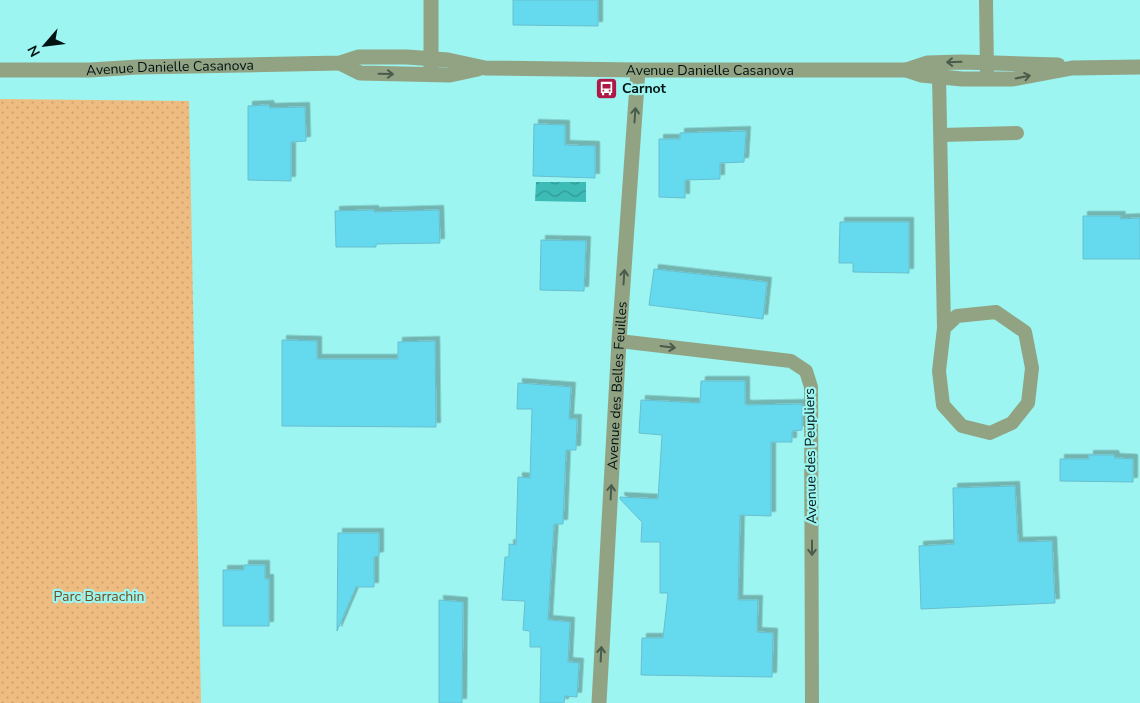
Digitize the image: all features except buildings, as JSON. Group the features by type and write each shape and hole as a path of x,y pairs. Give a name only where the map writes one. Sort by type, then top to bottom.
{"street":[{"path":"431,0 431,75"},
{"name":"Avenue Danielle Casanova","path":"0,70 90,70 138,66 340,64 358,57 448,60 484,68 906,70 922,75 987,79 1013,79 1072,68 1140,67"},
{"name":"Avenue Danielle Casanova","path":"906,70 927,63 987,62 1055,64 1072,68"},
{"name":"Avenue Danielle Casanova","path":"340,64 360,73 431,75 450,75 484,68"},
{"name":"Avenue des Belles Feuilles","path":"598,703 619,341 638,70"}],"lane":[{"path":"986,0 987,79"},
{"path":"939,76 944,328 939,371 943,405 962,426 990,433 1012,423 1028,403 1032,368 1025,332 996,312 957,316 944,328"},
{"path":"940,135 1017,133"},
{"name":"Avenue des Peupliers","path":"619,341 791,361 806,371 812,387 812,703"}],"green space":[{"name":"Parc Barrachin","path":"0,99 189,101 201,703 0,703"}],"water":[{"path":"536,182 586,182 586,202 535,201"}],"place":[{"name":"Carnot","path":"606,88"}]}
